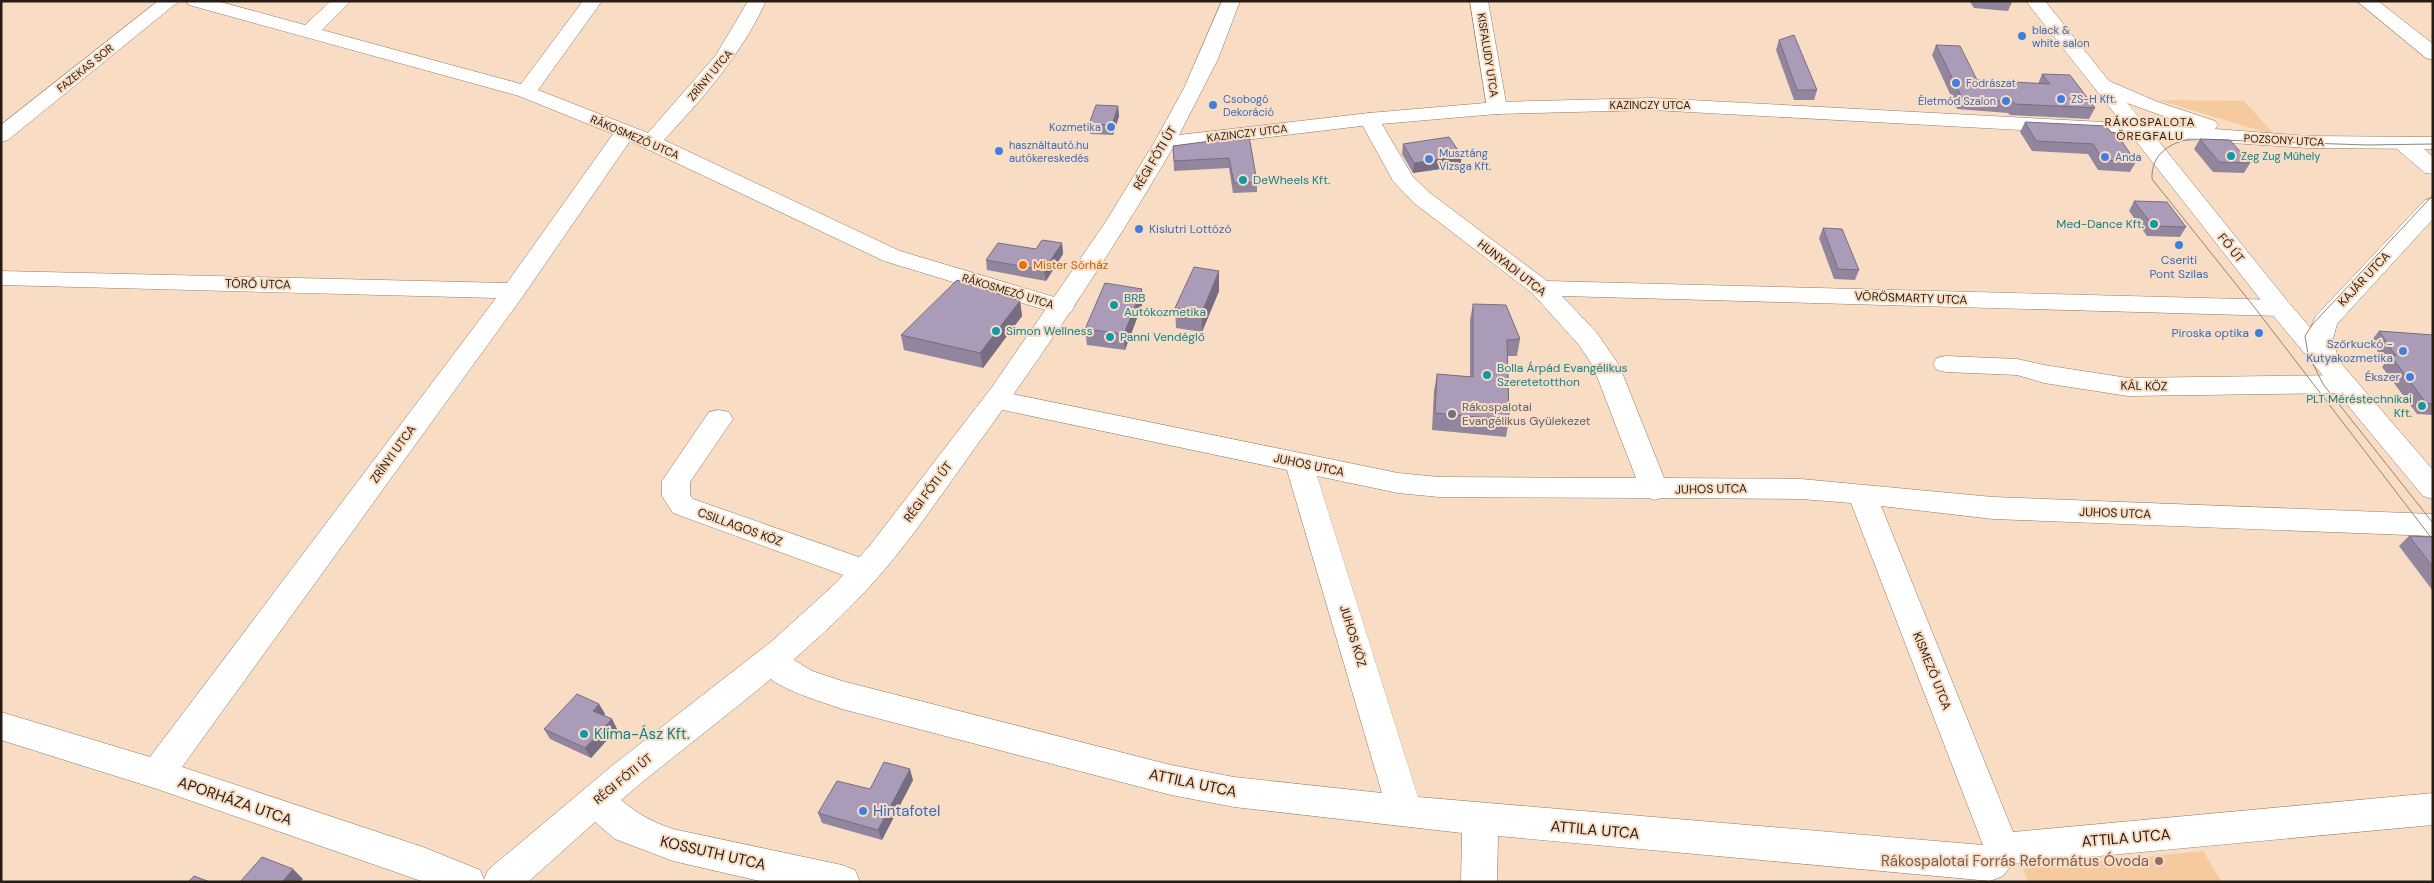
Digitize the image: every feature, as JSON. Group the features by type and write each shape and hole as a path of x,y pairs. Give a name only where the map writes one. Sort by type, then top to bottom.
{"street":[{"name":"FAZEKAS SOR","path":"1,136 170,1"},
{"name":"RÁKOSMEZŐ UTCA","path":"195,1 526,92 651,142 892,256 1062,307"},
{"path":"309,32 342,1"},
{"path":"526,92 594,1"},
{"name":"ZRÍNYI UTCA","path":"651,142 728,56 744,29 757,1"},
{"name":"RÉGI FÓTI ÚT","path":"501,882 596,801 770,661 828,610 865,571 909,518 998,400 1062,307 1166,143 1218,38 1230,1"},
{"name":"KISFALUDY UTCA","path":"1479,1 1497,108"},
{"name":"FŐ ÚT","path":"2035,1 2103,84 2136,130 2280,308 2433,490"},
{"path":"2366,1 2433,54"},
{"path":"2103,84 2178,115 2262,139"},
{"name":"KAZINCZY UTCA","path":"1166,143 1369,119 1497,108 1652,104 2136,130"},
{"path":"1184,108 1209,126 1240,134"},
{"name":"HUNYADI UTCA","path":"1369,119 1404,181 1422,198 1541,288 1588,339 1606,365 1655,490"},
{"name":"POZSONY UTCA","path":"2136,130 2262,139 2404,144 2433,143"},
{"name":"ZRÍNYI UTCA","path":"157,774 514,291 626,131"},
{"path":"2404,144 2433,168"},
{"name":"KAJÁR UTCA","path":"2326,364 2320,340 2325,322 2433,205"},
{"name":"TÖRŐ UTCA","path":"1,278 514,291"},
{"name":"VÖRÖSMARTY UTCA","path":"1541,288 2280,308"},
{"name":"KÁL KÖZ","path":"1946,364 2016,367 2044,374 2128,387 2345,384"},
{"name":"JUHOS UTCA","path":"998,400 1398,483 1439,487 1655,490 1801,489 1993,508 2433,525"},
{"name":"CSILLAGOS KÖZ","path":"719,419 676,481 676,496 683,506 865,571"},
{"name":"JUHOS KÖZ","path":"1300,463 1406,810"},
{"name":"KISMEZŐ UTCA","path":"1862,494 1996,865"},
{"name":"ATTILA UTCA","path":"770,661 801,681 842,695 1171,780 1234,792 1480,819 1996,865 2433,809"},
{"name":"APORHÁZA UTCA","path":"1,726 157,774 423,864 467,882"},
{"name":"KOSSUTH UTCA","path":"596,801 628,828 645,836 674,845 842,882"},
{"path":"1479,882 1480,819"}],"shaded area":[{"path":"2158,100 2244,101 2273,133 2268,133"},
{"name":"Rákospalotai Forrás Református Óvoda","path":"2203,851 2222,882 2028,882 2023,869"}],"building":[{"path":"1794,35 1817,90 1797,90 1779,40"},
{"path":"1936,45 1960,46 1977,80 2050,84 2042,74 2070,75 2095,108 2015,104 2013,102 1962,98"},
{"path":"1096,105 1118,106 1112,125 1089,124"},
{"path":"2025,122 2106,126 2111,132 2116,133 2136,162 2103,160 2093,144 2036,141"},
{"path":"1249,136 1257,182 1234,183 1229,158 1174,161 1173,146"},
{"path":"1449,137 1462,156 1414,163 1403,144"},
{"path":"2200,139 2230,140 2250,163 2219,162"},
{"path":"2134,201 2167,202 2186,227 2153,226"},
{"path":"1823,228 1842,229 1859,270 1838,269"},
{"path":"1042,240 1062,243 1044,270 986,260 998,243 1036,249"},
{"path":"1194,267 1219,271 1202,312 1175,308"},
{"path":"957,280 1020,301 980,353 901,335"},
{"path":"1105,283 1142,289 1124,334 1085,329"},
{"path":"1473,304 1506,305 1520,339 1507,340 1509,420 1435,413 1437,374 1473,377"},
{"path":"2379,331 2433,335 2433,404 2426,403 2391,356 2396,356"},
{"path":"2409,536 2433,537 2433,567"},
{"name":"Klíma-Ász Kft.","path":"577,694 599,704 593,711 612,719 585,748 544,729"},
{"name":"Hintafotel","path":"884,762 910,769 878,830 818,813 837,781 870,789"},
{"path":"262,857 293,869 282,882 240,882"},
{"path":"194,876 210,882 188,882"}],"tram line":[{"path":"2433,144 2367,145 2189,139 2174,144 2162,152 2154,163 2152,171 2152,179 2255,308 2433,540"},
{"path":"2433,195 2312,325 2305,336 2308,354 2323,384 2433,523"}],"place":[{"name":"black & white salon","path":"2022,36"},
{"name":"Fodrászat","path":"1956,83"},
{"name":"ZS-H Kft.","path":"2061,99"},
{"name":"Életmód Szalon","path":"2006,101"},
{"name":"Csobogó Dekoráció","path":"1213,105"},
{"name":"Kozmetika","path":"1111,127"},
{"name":"használtautó.hu autókereskedés","path":"999,151"},
{"name":"Zeg Zug Műhely","path":"2231,156"},
{"name":"Anda","path":"2105,157"},
{"name":"Musztáng Vizsga Kft.","path":"1429,159"},
{"name":"DeWheels Kft.","path":"1243,180"},
{"name":"Med-Dance Kft.","path":"2154,224"},
{"name":"Kislutri Lottózó","path":"1139,229"},
{"name":"Cseriti Pont Szilas","path":"2179,245"},
{"name":"Mister Sörház","path":"1023,265"},
{"name":"BRB Autókozmetika","path":"1114,305"},
{"name":"Simon Wellness","path":"996,331"},
{"name":"Piroska optika","path":"2259,333"},
{"name":"Panni Vendéglő","path":"1110,337"},
{"name":"Szőrkuckó - Kutyakozmetika","path":"2403,351"},
{"name":"Bolla Árpád Evangélikus Szeretetotthon","path":"1487,375"},
{"name":"Ékszer","path":"2410,377"},
{"name":"PLT Méréstechnikai Kft.","path":"2422,406"},
{"name":"Rákospalotai Evangélikus Gyülekezet","path":"1452,414"},
{"name":"Klíma-Ász Kft.","path":"584,734"},
{"name":"Hintafotel","path":"863,811"},
{"name":"Rákospalotai Forrás Református Óvoda","path":"2159,861"}],"district":[{"name":"RÁKOSPALOTA ÖREGFALU","path":"2150,129"}]}
